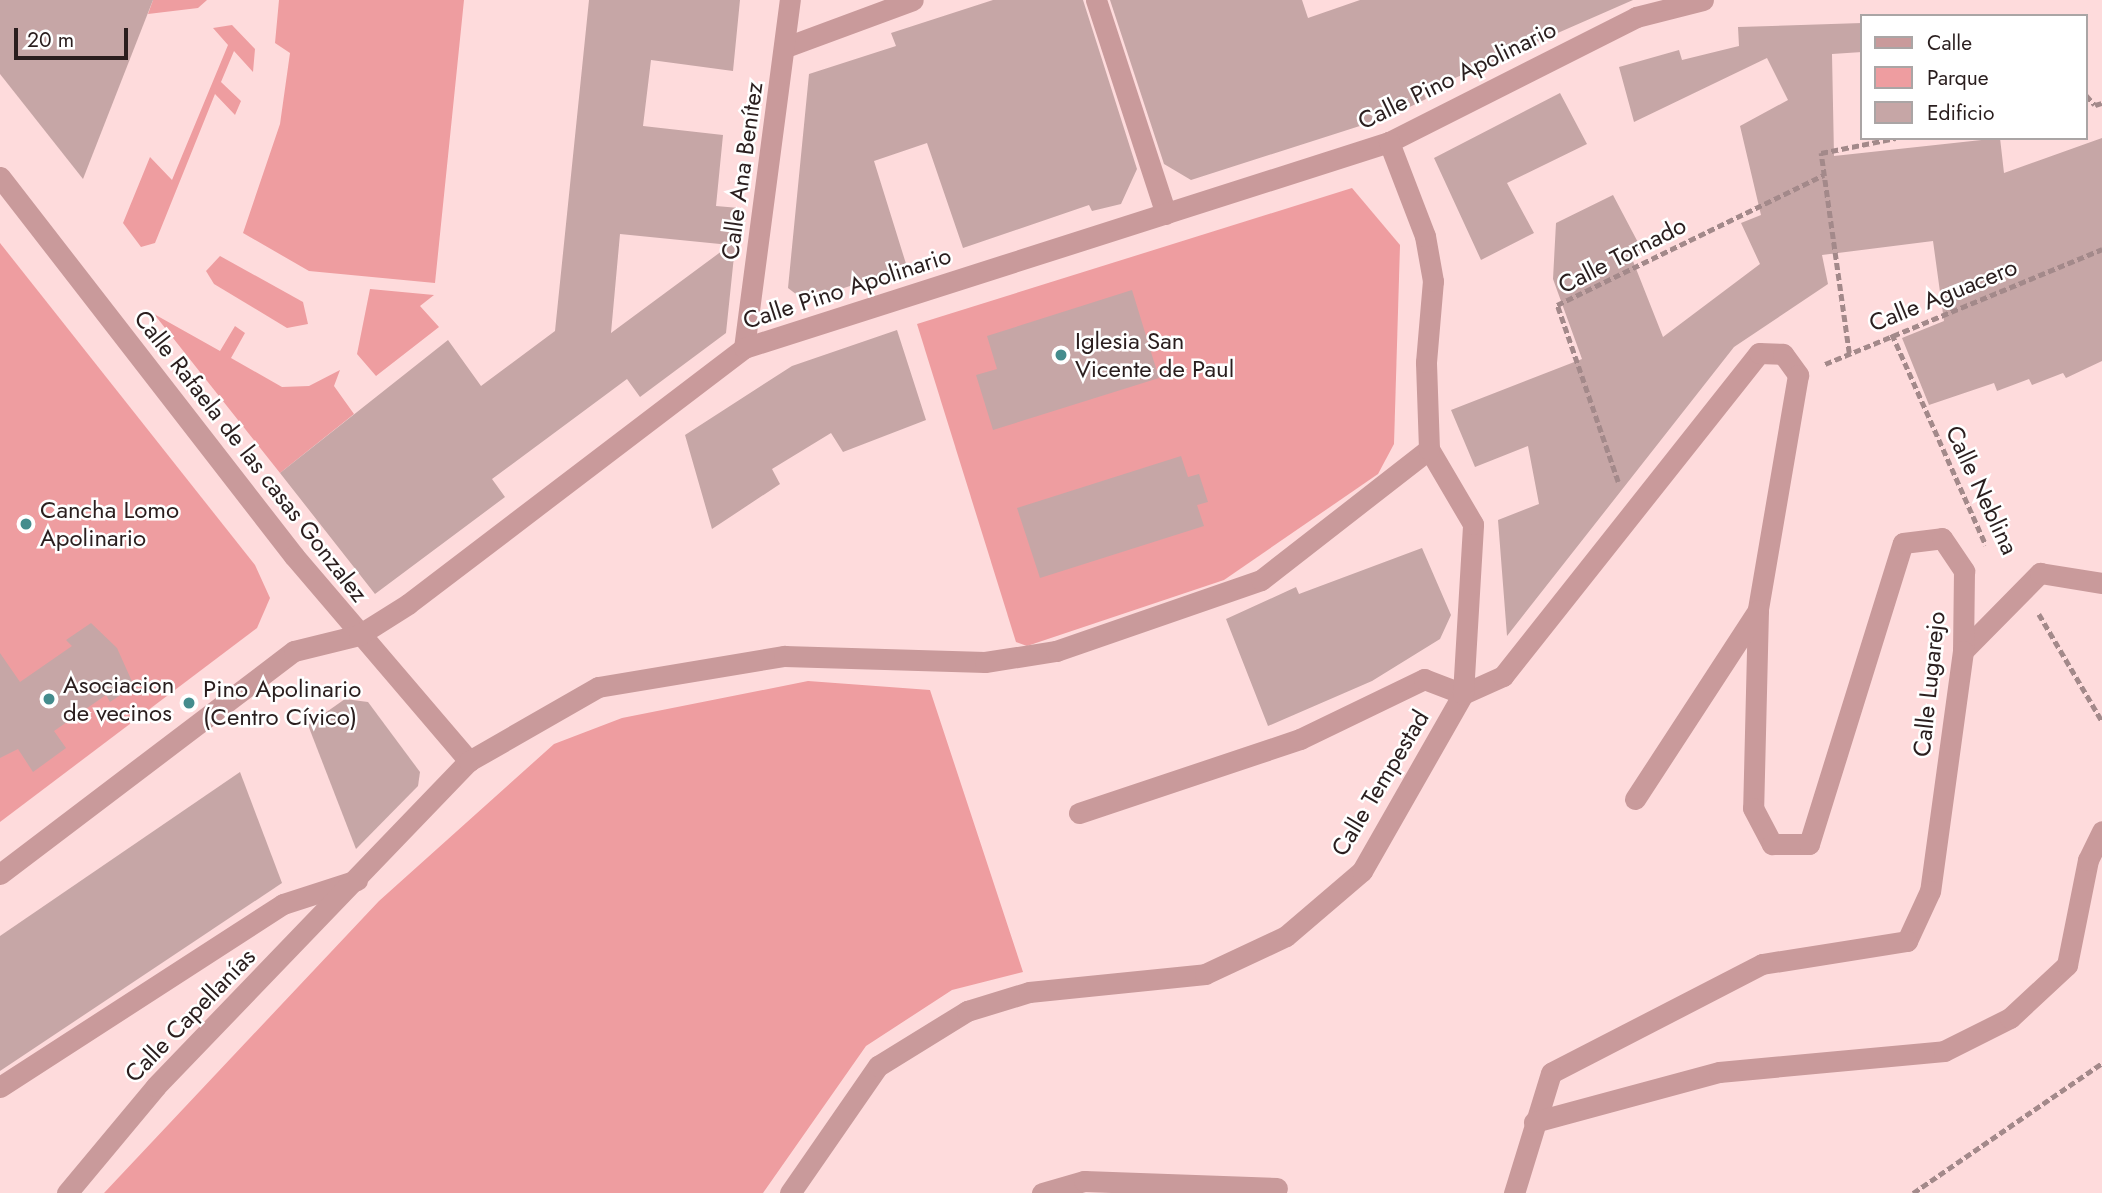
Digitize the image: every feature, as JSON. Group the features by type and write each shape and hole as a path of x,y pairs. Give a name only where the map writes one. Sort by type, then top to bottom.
{"street":[{"name":"Calle Ana Benítez","path":"744,348 786,47 790,0"},
{"path":"786,47 913,0"},
{"path":"1096,0 1166,214"},
{"name":"Calle Pino Apolinario","path":"0,874 293,651 359,635 744,348 1389,142 1636,17 1703,0"},
{"name":"Calle Tempestad","path":"789,1193 878,1066 967,1011 1029,992 1205,974 1286,936 1362,871 1463,694 1473,524 1429,449 1426,362 1433,281 1425,236 1389,142"},
{"name":"Calle Rafaela de las casas Gonzalez","path":"0,177 359,635 469,761"},
{"path":"1079,813 1300,739 1424,679 1463,694 1503,676 1759,353 1783,354 1798,375"},
{"name":"Calle Lugarejo","path":"1534,1122 1551,1073 1762,964 1907,941 1930,891 1964,651 1964,571 1942,538 1903,543 1809,844 1772,844 1753,808 1758,610 1798,375"},
{"name":"Calle Capellanías","path":"67,1193 156,1086 469,761 598,687 784,656 985,662 1056,650 1261,580 1429,449"},
{"path":"1964,651 2039,573 2102,583"},
{"path":"1635,799 1758,610"},
{"path":"1514,1193 1534,1122 1719,1072 1944,1051 2010,1018 2067,965 2088,860 2102,831"},
{"name":"Calle Capellanías","path":"0,1087 283,904 357,880"},
{"path":"1042,1193 1084,1181 1276,1188"}],"path":[{"path":"2088,97 2095,105 2102,103"},
{"path":"1849,353 1821,153 1886,140"},
{"name":"Calle Tornado","path":"1629,516 1557,305 1824,175"},
{"name":"Calle Aguacero","path":"1798,375 2102,249"},
{"name":"Calle Neblina","path":"1892,334 1989,553"},
{"path":"2024,589 2102,720"},
{"path":"1913,1193 2102,1063"}],"green space":[{"path":"153,0 207,0 198,8 148,14"},
{"path":"279,0 464,0 435,283 309,271 243,233 280,124 290,53 275,43"},
{"path":"232,25 255,49 253,72 234,51 221,82 241,101 235,115 215,94 155,243 141,247 123,223 150,157 172,180 228,45 213,28"},
{"path":"1352,188 1400,245 1394,444 1378,474 1224,580 1027,646 1016,642 917,324"},
{"path":"0,243 255,565 270,598 257,628 0,822"},
{"path":"220,256 303,302 308,324 287,328 214,284 206,271"},
{"path":"370,289 434,295 420,306 439,327 376,376 357,354"},
{"path":"154,314 220,351 235,326 245,333 231,358 282,387 309,386 340,370 334,386 354,414 280,473"},
{"path":"808,681 930,690 1023,972 952,990 866,1046 763,1193 104,1193 379,901 554,744 622,718"}],"building":[{"path":"0,0 153,0 83,179 0,74"},
{"path":"589,0 740,0 733,71 651,60 643,126 723,135 716,206 739,208 726,333 640,397 627,379 492,479 505,497 375,594 280,473 448,340 481,386 555,331","holes":["620,234 730,245 611,333"]},
{"path":"993,0 1083,0 1137,169 1121,204 1092,211 1089,205 963,248 927,143 874,161 907,267 805,301 788,288 809,74 896,46 891,33"},
{"path":"1110,0 1302,0 1308,18 1360,0 1633,0 1423,92 1426,99 1391,116 1191,180 1164,164"},
{"path":"1860,23 1860,52 1832,54 1834,156 2000,140 2004,173 2102,138 2102,361 2066,378 2063,373 2032,385 2029,379 1997,391 1994,383 1929,405 1902,338 1944,321 1933,241 1822,255 1828,284 1734,347 1507,636 1498,520 1539,504 1528,446 1475,467 1451,410 1582,359 1553,279 1556,223 1613,195 1642,250 1631,256 1663,337 1760,264 1741,223 1761,215 1740,126 1788,100 1767,58 1634,122 1619,67 1679,50 1682,60 1739,46 1738,27"},
{"path":"1560,93 1587,144 1507,183 1534,233 1481,260 1434,158"},
{"name":"Iglesia San Vicente de Paul","path":"1132,290 1159,378 993,430 976,375 997,369 987,336"},
{"path":"897,330 926,420 843,452 831,433 772,469 780,484 712,529 685,435 792,366"},
{"path":"1181,456 1188,477 1199,474 1208,502 1197,505 1204,526 1040,578 1017,508"},
{"path":"1422,548 1451,615 1440,639 1372,681 1268,726 1226,619 1296,587 1299,594"},
{"name":"Asociacion de vecinos","path":"91,623 117,648 134,686 110,702 106,695 54,731 66,748 33,772 18,749 0,758 0,653 20,682 72,646 66,640"},
{"path":"345,699 368,702 420,772 418,786 356,849 308,725"},
{"path":"240,772 282,883 0,1071 0,936"}],"place":[{"name":"Iglesia San Vicente de Paul","path":"1061,355"},
{"name":"Cancha Lomo Apolinario","path":"26,524"},
{"name":"Asociacion de vecinos","path":"49,699"},
{"name":"Pino Apolinario (Centro Cívico)","path":"189,703"}]}
